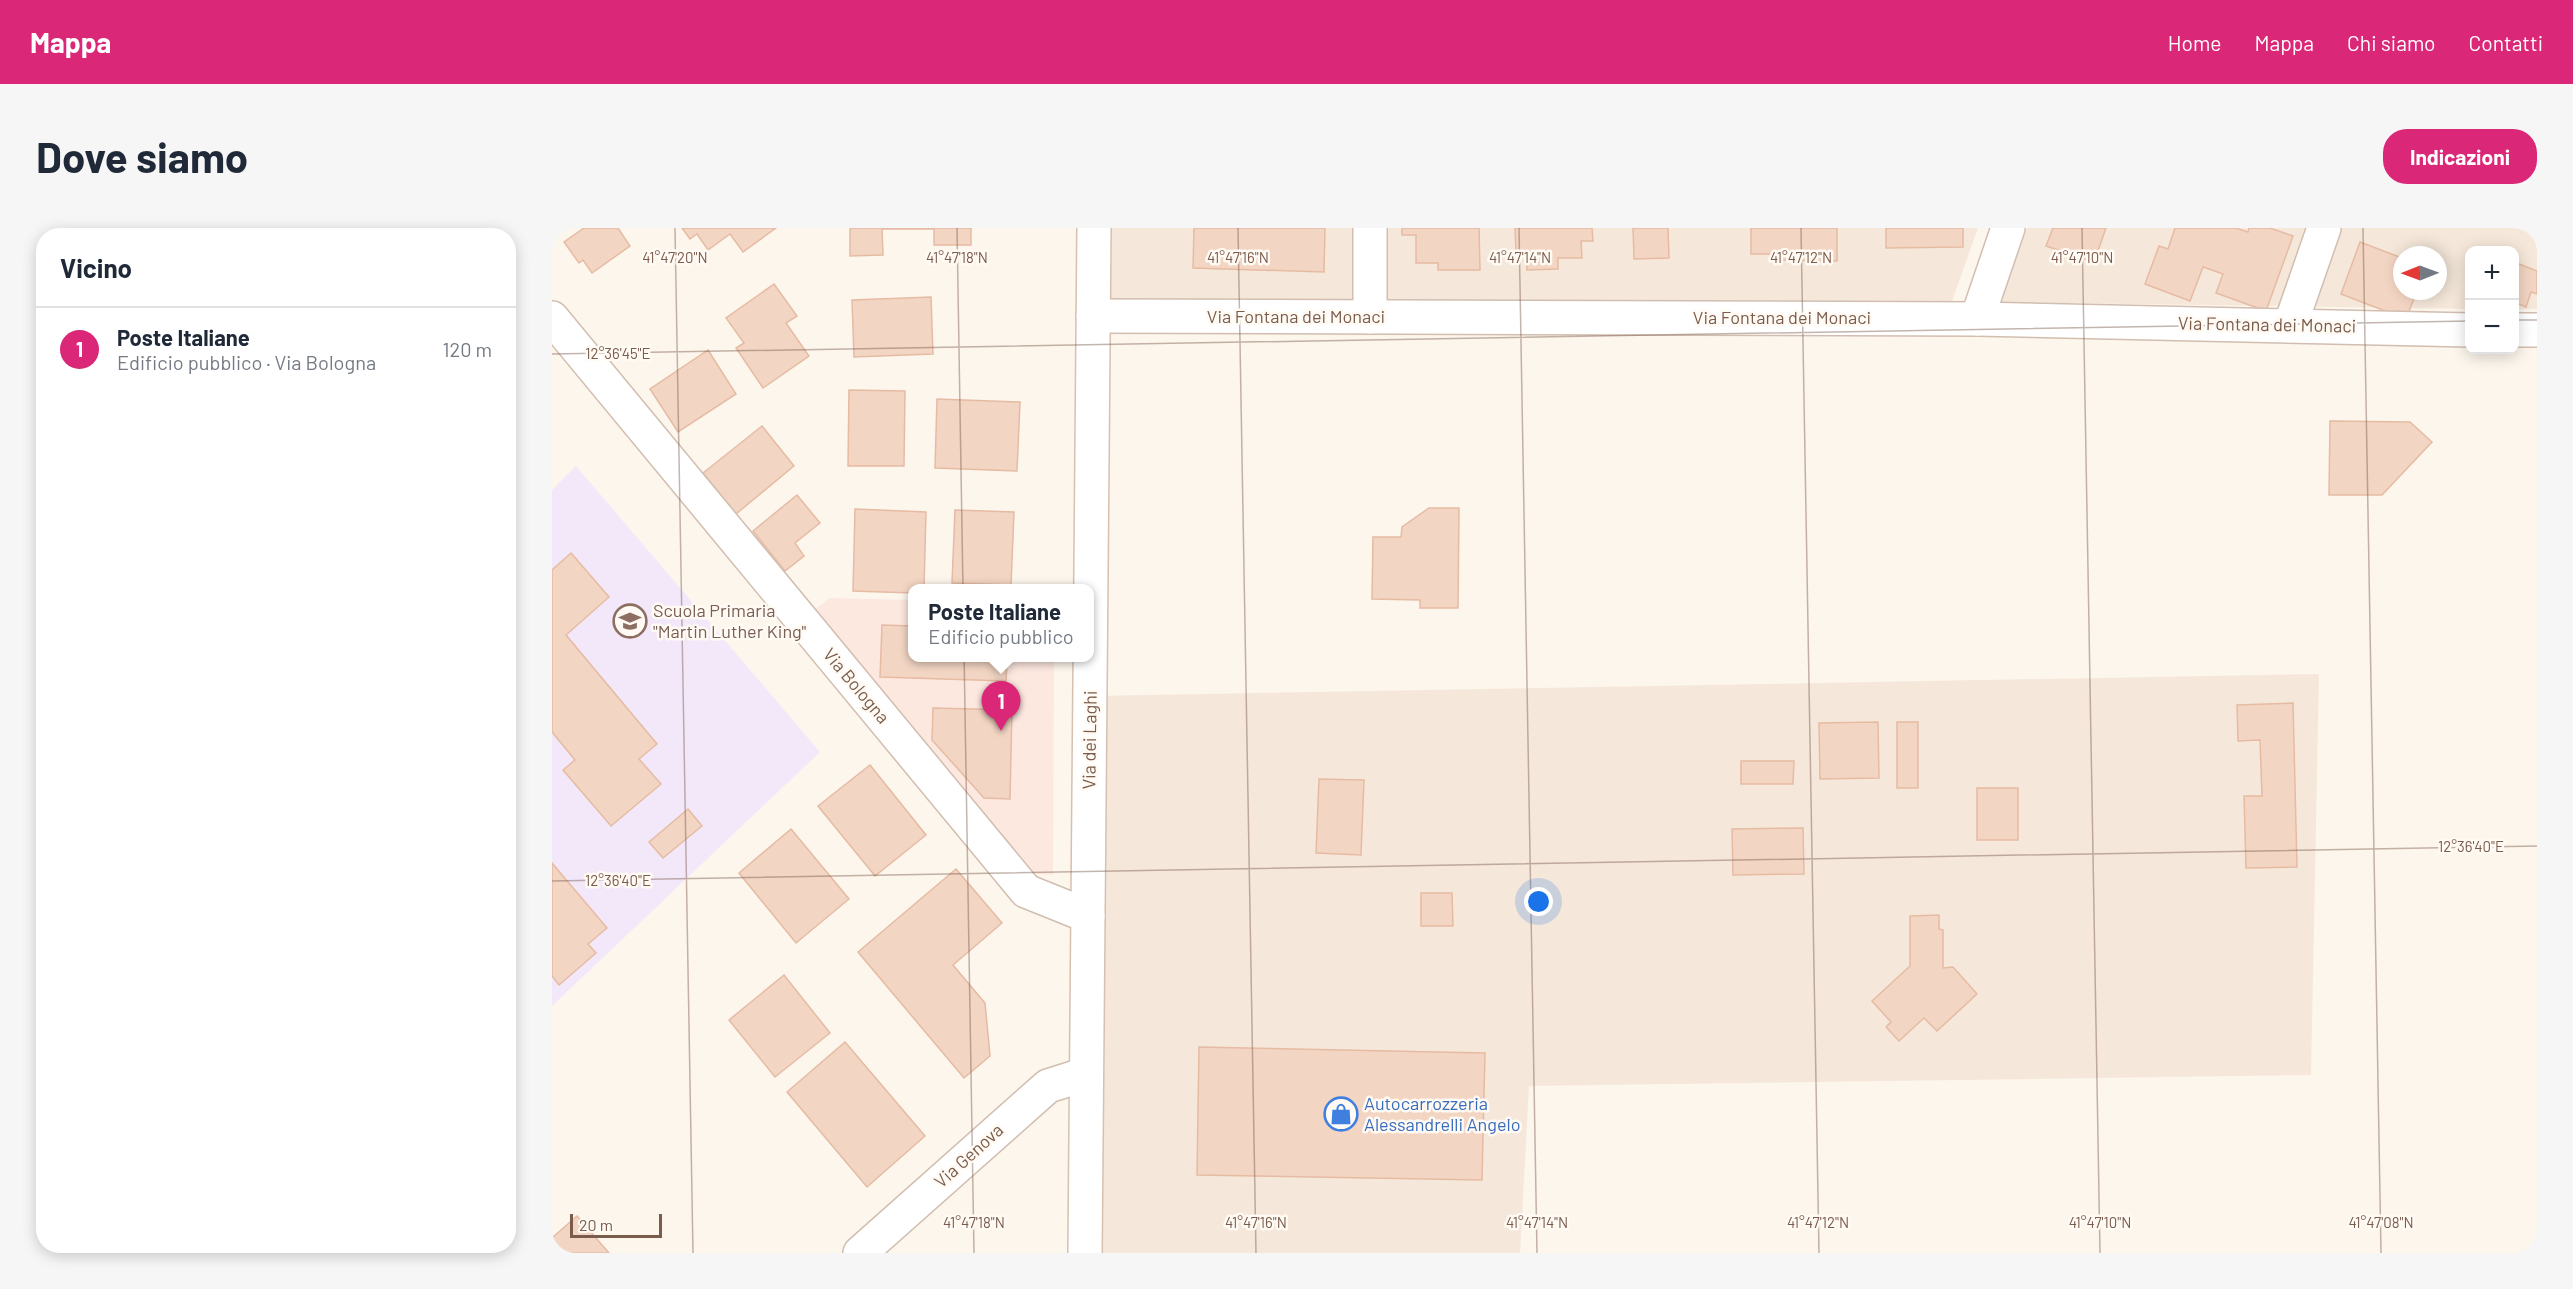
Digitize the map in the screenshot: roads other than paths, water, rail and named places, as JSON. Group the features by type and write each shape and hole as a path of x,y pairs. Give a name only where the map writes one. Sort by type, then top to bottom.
{"street":[{"name":"Via dei Laghi","path":"1091,584 1094,228"},
{"path":"1370,228 1370,317"},
{"path":"1977,319 2008,228"},
{"path":"2290,326 2324,228"},
{"name":"Via Fontana dei Monaci","path":"1094,316 1977,319 2465,330"},
{"name":"Via Bologna","path":"552,318 1026,891 1088,916"},
{"path":"2519,330 2537,330"},
{"name":"Via dei Laghi","path":"1085,1253 1091,662"},
{"name":"Via Genova","path":"860,1253 1048,1086 1086,1074"}],"place":[{"name":"Scuola Primaria \"Martin Luther King\"","path":"630,621"},
{"name":"Poste Italiane","path":"1001,731"},
{"name":"Autocarrozzeria Alessandrelli Angelo","path":"1341,1114"}]}
